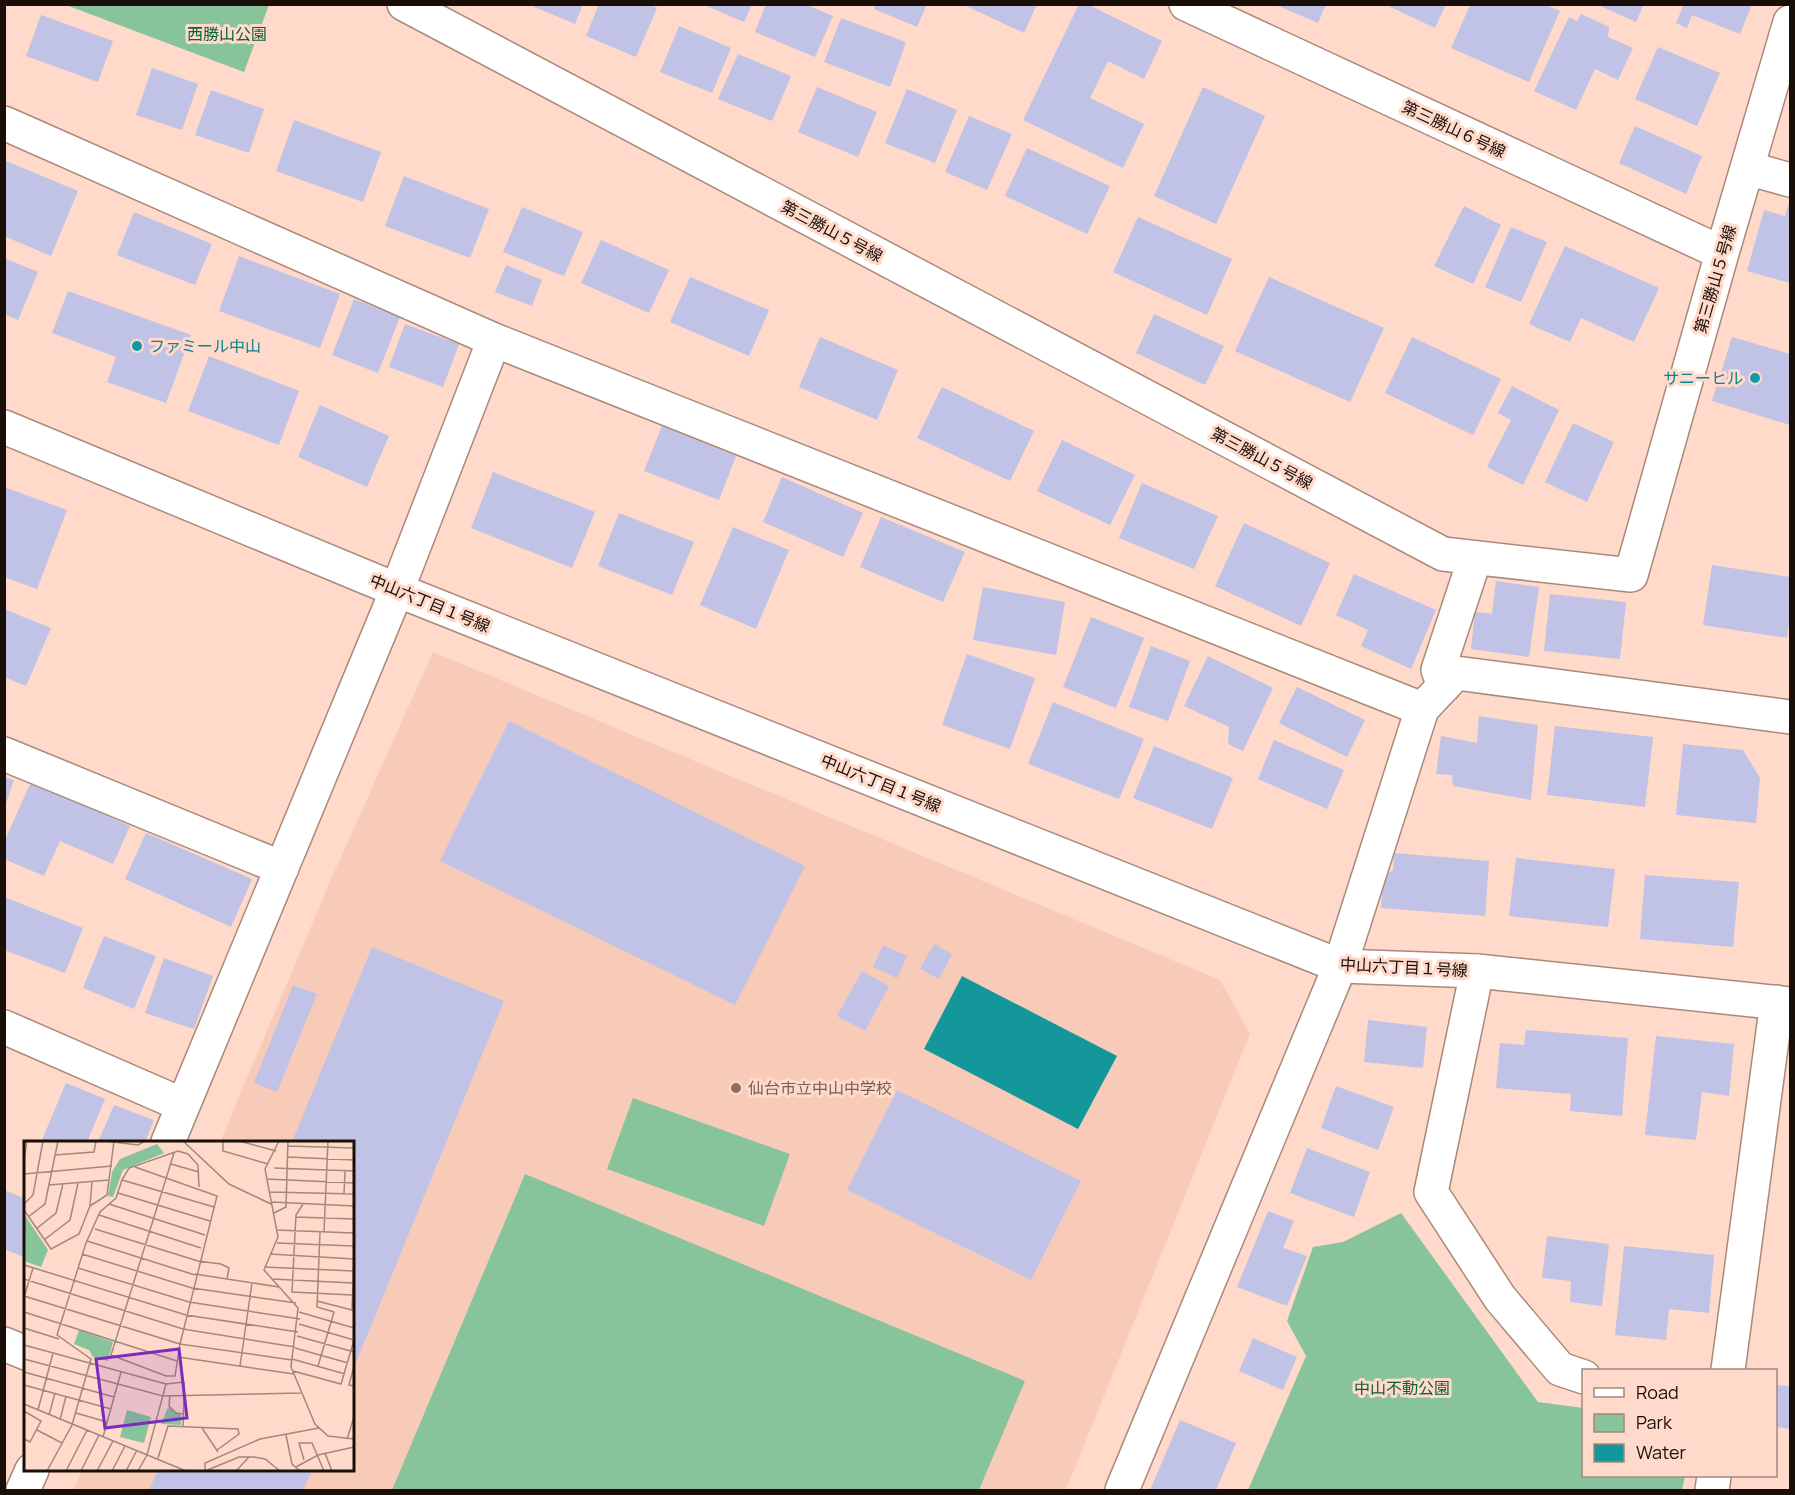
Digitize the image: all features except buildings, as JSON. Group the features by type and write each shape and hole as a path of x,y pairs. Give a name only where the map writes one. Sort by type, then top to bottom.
{"street":[{"name":"第三勝山５号線","path":"405,4 1443,554 1631,575 1722,253 1791,22"},
{"name":"第三勝山６号線","path":"1186,4 1722,253"},
{"path":"4,123 494,340 1433,698"},
{"path":"1747,168 1791,180"},
{"path":"169,1141 397,590 494,340"},
{"name":"中山六丁目１号線","path":"4,427 397,590 1340,966 1477,971 1787,1004"},
{"path":"1122,1491 1340,966 1433,698 1438,670 1475,558"},
{"path":"1433,698 1456,672 1791,717"},
{"path":"4,754 282,868"},
{"path":"1477,971 1431,1192 1500,1298 1560,1369 1582,1376"},
{"path":"1728,1369 1787,1004"},
{"path":"4,1027 183,1105"},
{"path":"4,1344 24,1352"},
{"path":"23,1491 32,1471"}],"shaded area":[{"name":"仙台市立中山中学校","path":"433,652 1220,980 1250,1034 1066,1490 74,1490 82,1471 354,1471 354,1141 220,1141 332,877"}],"green space":[{"name":"西勝山公園","path":"66,5 269,5 244,72"},
{"path":"633,1098 790,1154 764,1226 607,1169"},
{"path":"525,1174 1025,1381 979,1490 392,1490"},
{"name":"中山不動公園","path":"1401,1213 1538,1402 1582,1408 1582,1477 1685,1477 1682,1490 1248,1490 1306,1356 1287,1321 1313,1247 1343,1242"}],"water":[{"path":"962,976 1117,1056 1078,1129 924,1049"}],"place":[{"name":"ファミール中山","path":"137,346"},
{"name":"サニーヒル","path":"1755,378"},
{"name":"仙台市立中山中学校","path":"736,1088"}]}
